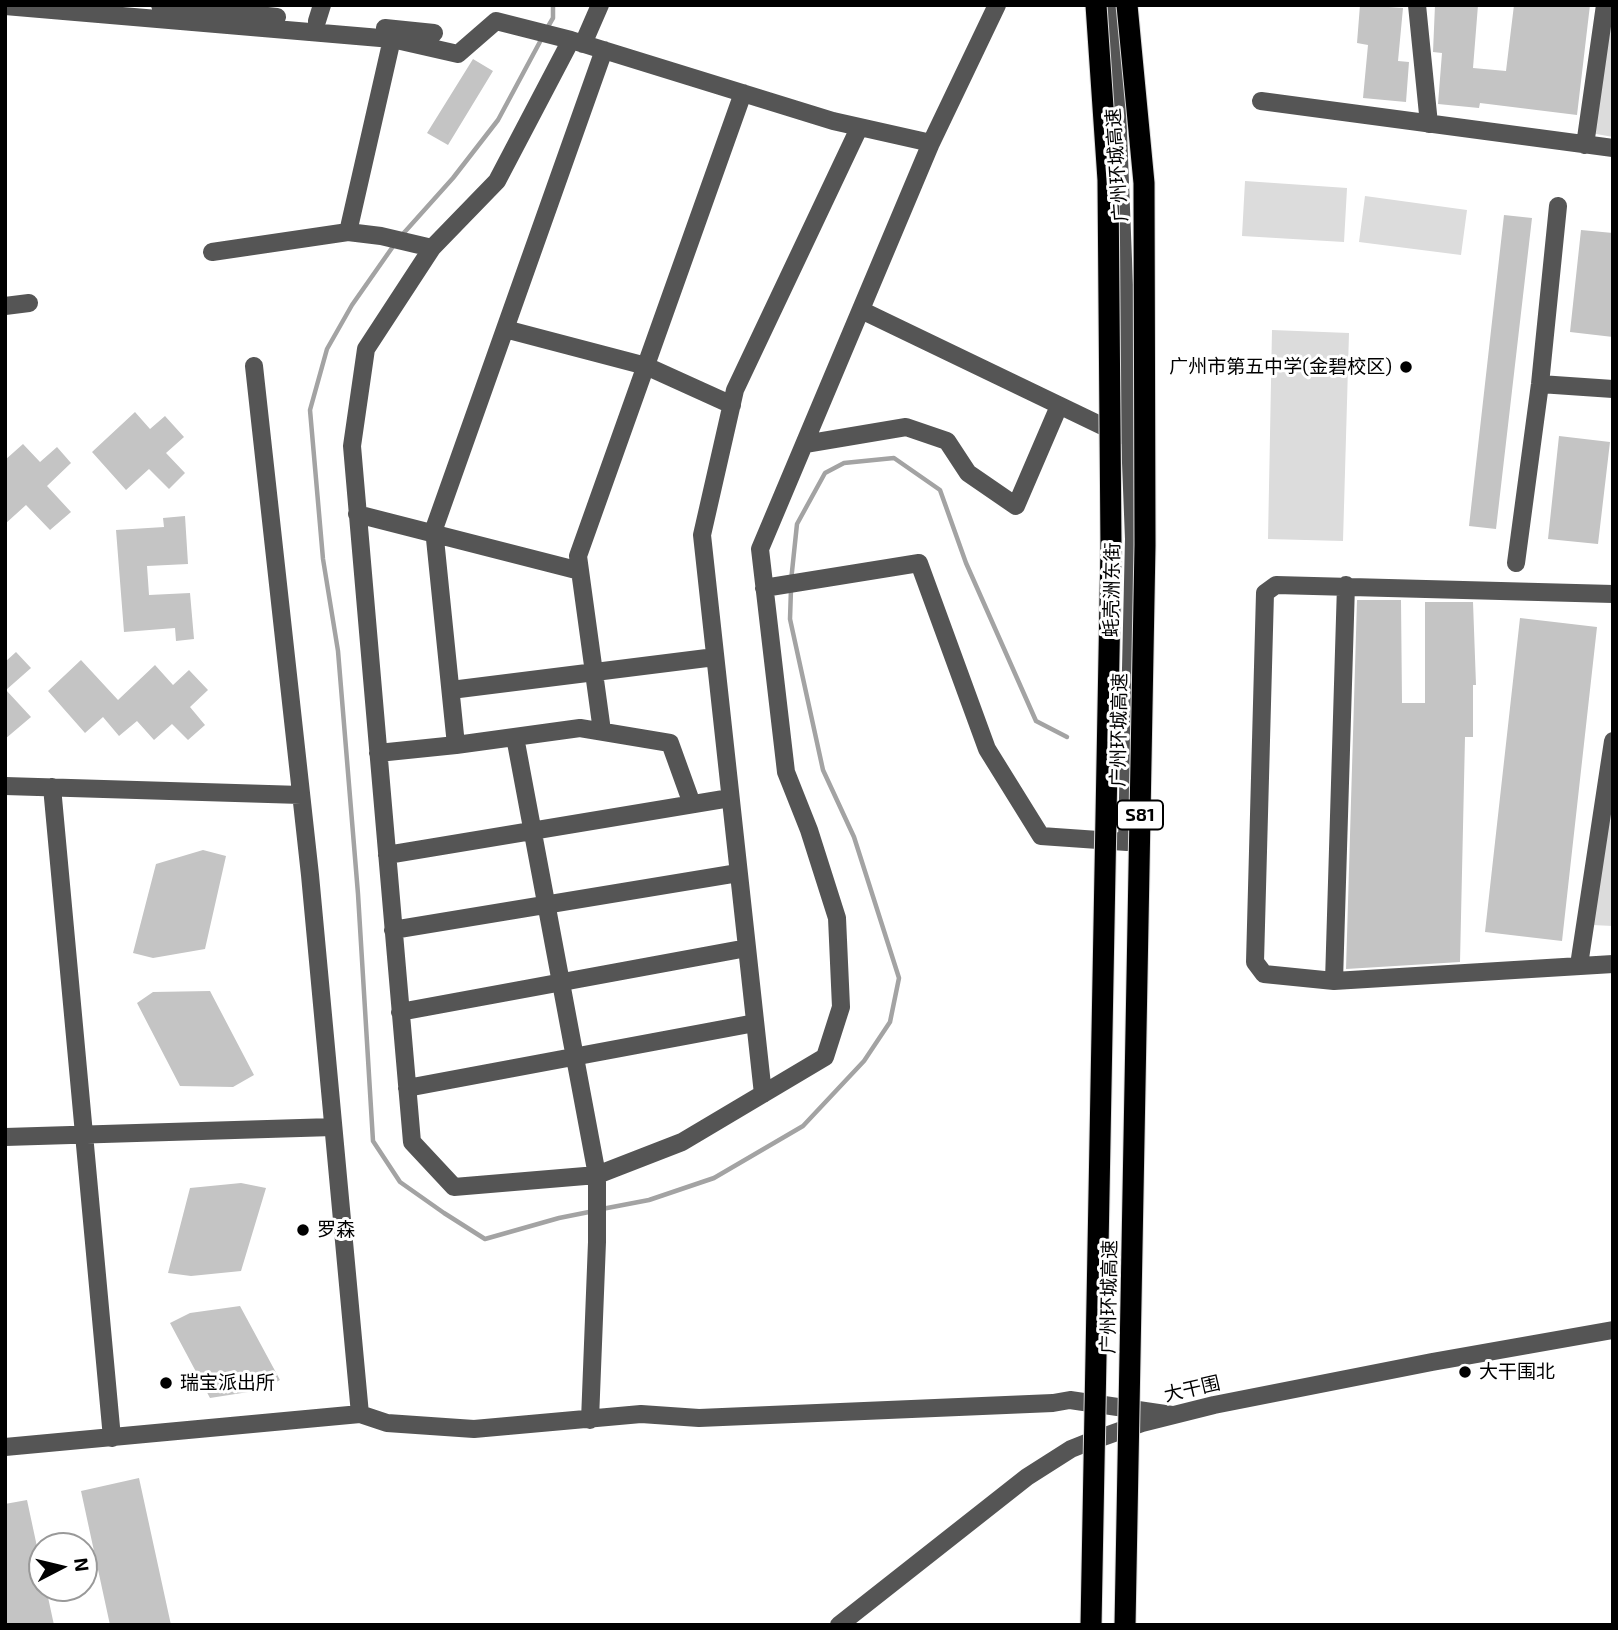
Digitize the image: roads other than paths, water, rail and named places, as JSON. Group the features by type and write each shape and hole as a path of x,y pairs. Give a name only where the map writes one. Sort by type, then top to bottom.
{"highway":[{"name":"广州环城高速","path":"1091,1625 1111,547 1108,180 1096,5"},
{"name":"广州环城高速","path":"1125,1625 1145,545 1144,183 1127,5"}],"street":[{"path":"160,5 320,13 434,33"},
{"path":"600,5 497,181 423,245 366,349 352,446 412,1142 454,1187 596,1179 682,1142 825,1057 841,1007 837,918 809,830 786,772 773,586 760,549 931,143 997,5"},
{"name":"蚝壳洲东街","path":"773,586 919,563 986,749 1041,836 1127,842 1134,539 1113,5"},
{"path":"1417,5 1429,124"},
{"path":"1586,145 1605,5"},
{"path":"5,6 392,39 458,54 496,21 577,42 859,128 931,143"},
{"path":"348,232 392,39"},
{"path":"456,745 434,530 604,50"},
{"path":"602,731 578,556 743,93"},
{"path":"1261,101 1613,148"},
{"path":"763,1094 702,535 735,390 859,128"},
{"path":"1516,563 1540,384 1558,206"},
{"path":"212,252 348,232 423,245"},
{"path":"5,306 29,303"},
{"path":"861,310 1130,440"},
{"path":"505,329 646,366 732,405"},
{"path":"254,366 301,795 360,1414"},
{"path":"1540,384 1613,389"},
{"path":"805,444 906,427 947,441 968,473 1016,506 1059,406"},
{"path":"358,514 580,571"},
{"path":"1613,594 1346,585 1276,585 1265,593 1255,962 1264,974 1334,981 1613,964"},
{"path":"1334,981 1346,585"},
{"path":"451,690 715,657"},
{"path":"378,753 580,728 602,731 670,743 692,804"},
{"path":"515,737 596,1179 597,1242 590,1420"},
{"path":"1579,965 1613,741"},
{"path":"5,786 301,795"},
{"path":"52,787 112,1438"},
{"path":"387,855 730,798"},
{"path":"393,930 738,873"},
{"path":"401,1012 747,948"},
{"path":"407,1088 755,1023"},
{"path":"5,1137 333,1127"},
{"name":"大干围","path":"839,1625 1002,1496 1049,1462 1086,1443 1172,1415 1432,1362 1613,1330"},
{"path":"5,1447 360,1414 387,1423 474,1429 641,1414 699,1418 1053,1403 1070,1400 1172,1415"}],"waterway":[{"path":"546,30 553,18 553,5"},
{"path":"402,235 453,178 498,120 542,38"},
{"path":"394,245 352,305 327,349 310,410 323,559 338,651 358,894 373,1141 400,1182 485,1239 594,1211"},
{"path":"791,581 797,524 825,473 844,463 894,458 940,490 966,563 1036,721 1067,737"},
{"path":"602,1209 649,1200 714,1178 803,1126 864,1061 890,1022 899,978 854,837 823,770 790,619 791,589"}],"place":[{"name":"广州市第五中学(金碧校区)","path":"1406,367"},
{"name":"罗森","path":"303,1230"},
{"name":"大干围北","path":"1465,1372"},
{"name":"瑞宝派出所","path":"166,1383"}]}
